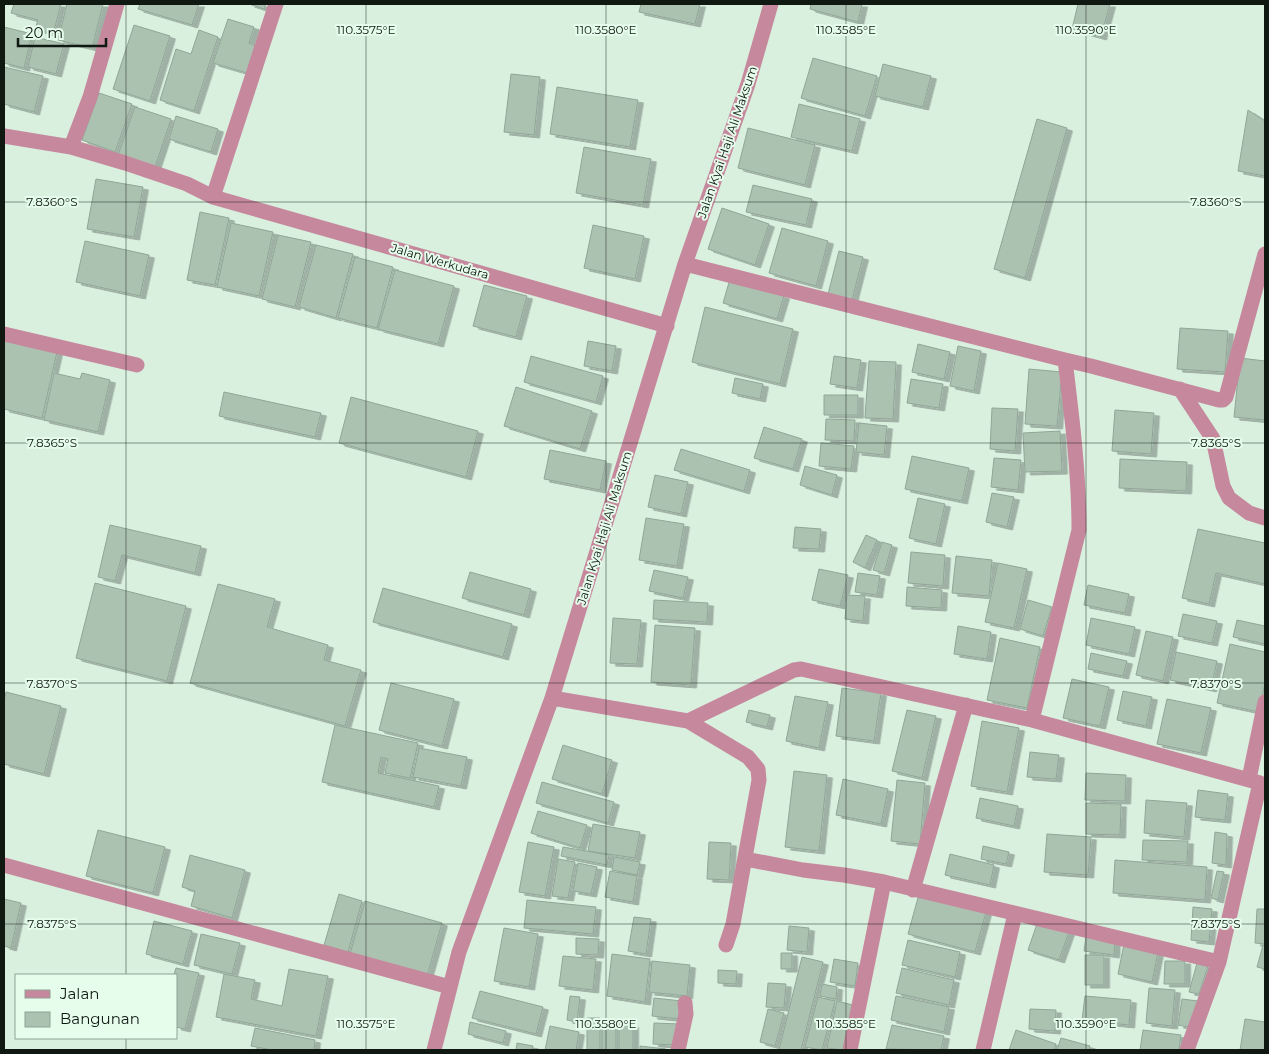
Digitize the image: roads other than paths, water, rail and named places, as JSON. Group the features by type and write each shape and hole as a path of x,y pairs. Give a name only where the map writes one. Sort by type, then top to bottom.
{"street":[{"path":"71,147 90,97 117,4"},
{"path":"213,197 276,4"},
{"name":"Jalan Kyai Haji Ali Maksum","path":"434,1050 459,952 552,698 685,264 748,84 771,4"},
{"name":"Jalan Werkudara","path":"4,136 71,147 187,184 213,197 667,326"},
{"path":"685,264 1223,400 1226,397 1265,254"},
{"path":"4,334 137,365"},
{"path":"1032,720 1079,530 1076,458 1065,360"},
{"path":"1180,389 1213,439 1223,486 1230,498 1249,513 1265,518"},
{"path":"688,721 794,670 802,669 1032,720 1258,782"},
{"path":"552,698 688,721 748,757 758,769 759,780 745,859 733,924 726,945"},
{"path":"1187,1050 1219,962 1258,782 1265,702"},
{"path":"913,890 966,705"},
{"path":"745,859 884,882 1219,962"},
{"path":"4,865 450,987"},
{"path":"850,1050 884,882"},
{"path":"982,1050 1014,914"},
{"path":"678,1050 686,1014 685,1003"}]}
